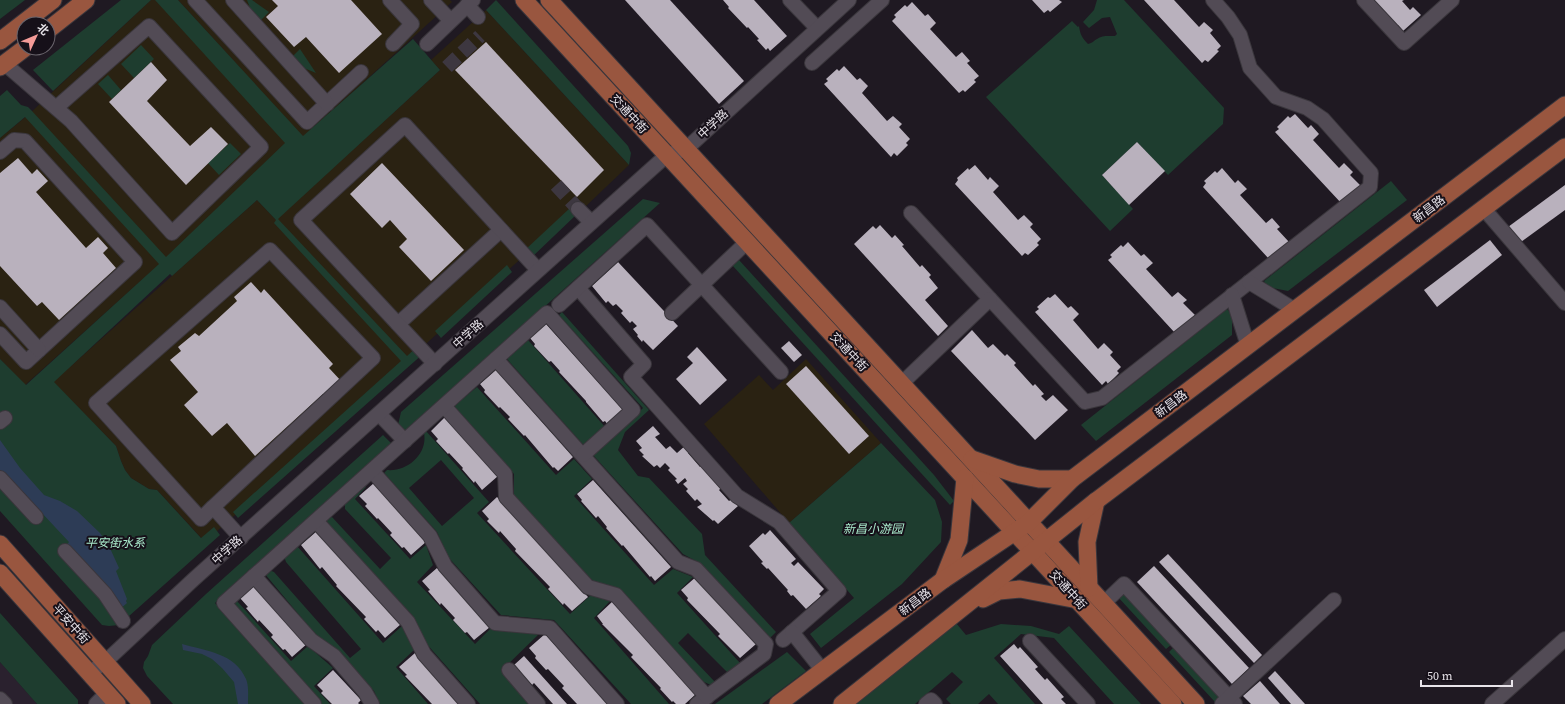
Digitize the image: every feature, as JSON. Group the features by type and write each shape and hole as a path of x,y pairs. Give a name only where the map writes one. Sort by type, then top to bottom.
{"main road":[{"path":"0,41 52,0"},
{"path":"56,24 86,0"},
{"name":"交通中街","path":"524,0 965,478 1022,527"},
{"name":"交通中街","path":"549,0 969,458 1022,527 1083,594 1173,704"},
{"path":"2,66 16,55"},
{"name":"新昌路","path":"778,704 943,580 1022,527 1072,479 1565,106"},
{"path":"842,704 1096,501 1484,209 1565,146"},
{"path":"969,458 1015,474 1039,478 1072,479"},
{"path":"943,580 959,540 965,478"},
{"path":"962,609 999,591 1020,590 1083,594 1087,542 1096,501"},
{"name":"平安中街","path":"0,544 142,704"},
{"name":"平安中街","path":"0,573 89,673 107,700"},
{"name":"交通中街","path":"1083,594 1103,604 1196,704"}],"street":[{"path":"195,0 307,122 361,72"},
{"path":"233,0 327,104"},
{"path":"390,0 412,24 392,44"},
{"path":"431,0 450,20"},
{"path":"790,0 817,28"},
{"name":"中学路","path":"89,673 105,662 591,222 667,155 686,149 849,0"},
{"path":"812,63 882,0"},
{"path":"911,213 1085,402 1102,398 1370,187 1372,173 1323,119 1307,108 1276,97 1250,68 1240,35 1228,17 1213,0"},
{"path":"1364,0 1404,44 1452,0"},
{"path":"427,44 470,2 478,17"},
{"path":"2,66 57,108 71,121 172,233 261,147 149,26 57,108"},
{"path":"435,364 301,220 315,206 405,124 538,270"},
{"path":"0,152 14,140 25,141 135,262 26,362 0,334"},
{"path":"578,209 591,222"},
{"path":"1484,209 1565,303"},
{"path":"559,305 647,225 781,372"},
{"path":"398,324 501,230"},
{"path":"672,313 747,242"},
{"path":"270,250 373,358 213,507 201,519 96,403 270,250"},
{"path":"1249,282 1295,310"},
{"path":"578,288 644,364 631,378 737,496 779,522 839,591 788,636 823,671"},
{"path":"1232,295 1248,346"},
{"path":"901,384 990,299"},
{"path":"0,307 39,350"},
{"path":"314,704 224,603 547,313 633,410 583,455"},
{"path":"444,406 506,474 506,497 588,587 616,595 702,700 764,654 766,644 696,569 678,562 496,359"},
{"path":"379,414 405,441"},
{"path":"372,471 430,536 445,566 495,623 550,628 617,704"},
{"path":"0,478 36,517"},
{"path":"213,507 241,538"},
{"path":"316,521 408,622 424,654 468,704"},
{"path":"65,551 105,594 123,621"},
{"path":"254,576 311,640 334,656 365,692 372,704"},
{"path":"1103,604 1124,584 1228,702 1334,600"},
{"path":"1492,704 1565,639"},
{"path":"1030,641 1088,704"},
{"path":"509,670 538,704"},
{"path":"0,699 5,704"},
{"path":"926,704 931,700 935,704"}],"shaded area":[{"path":"151,0 169,0 303,146 163,261 25,385 0,359 0,138 28,115"},
{"path":"178,0 450,0 452,2 303,137"},
{"path":"486,10 629,165 585,207 573,212 205,542 157,490 149,489 131,478 125,470 116,446 53,382 257,200 276,220 440,70 431,60"},
{"path":"806,359 881,443 789,523 704,424 759,375 773,390"},
{"path":"0,662 37,704 0,704"}],"green space":[{"path":"0,0 25,0 0,19"},
{"path":"121,0 151,0 53,91 33,70 51,56 56,56 56,52"},
{"name":"平安街水系","path":"155,0 178,0 303,136 413,39 440,70 278,219 407,356 418,346 424,353 238,518 233,512 401,361 274,223 276,220 257,200 172,276 170,274 54,382 116,446 125,470 131,478 149,489 157,490 201,538 214,527 220,535 119,625 109,626 102,625 0,511 0,359 26,385 159,264 25,117 0,138 0,96 7,90 21,105 28,107 166,257 285,143"},
{"path":"247,0 252,0 269,12 260,21 252,13"},
{"path":"496,0 628,146 631,153 629,165 486,10"},
{"path":"1097,0 1124,0 1224,108 1223,124 1168,175 1137,142 1102,175 1133,209 1110,231 986,97 1072,21 1078,27 1079,26 1084,40 1088,44 1101,37 1115,36 1117,34 1110,17 1102,18 1089,28 1083,22 1094,10"},
{"path":"141,45 154,59 134,78 121,64"},
{"path":"300,49 316,73 299,66 291,58"},
{"path":"108,75 121,90 112,99 98,84"},
{"path":"230,143 241,154 219,175 208,163"},
{"path":"1391,181 1407,200 1288,291 1267,287 1264,281"},
{"path":"643,199 660,203 406,431 398,425 401,412"},
{"path":"570,208 576,215 532,257 525,250"},
{"path":"739,260 934,475 954,501 950,505 732,265"},
{"path":"507,265 512,272 441,338 435,331"},
{"path":"1227,309 1232,315 1232,335 1096,441 1081,425"},
{"path":"562,312 649,410 625,432 618,450 638,476 649,478 702,534 705,555 776,632 770,638 696,561 683,554 593,455 643,408 559,315"},
{"path":"528,340 606,428 587,449 507,359"},
{"path":"477,387 556,475 574,459 592,479 574,496 654,585 673,569 693,577 677,593 740,663 727,672 688,633 678,643 715,682 711,685 697,679 621,590 593,581 514,496 514,474 454,406"},
{"path":"426,431 489,502 477,513 570,614 591,595 610,601 594,618 669,704 631,704 554,620 501,615 448,557 437,532 384,473 387,470 394,470 409,465 414,460 423,448 424,433","holes":["441,460 474,498 442,526 409,488"]},
{"path":"383,435 392,444 215,603 306,704 173,704 147,676 143,668 144,662 152,645 206,594"},
{"name":"新昌小游园","path":"881,443 935,500 942,522 941,542 902,584 821,648 810,634 854,598 789,523"},
{"path":"364,484 366,487 355,499 410,559 426,545 433,565 417,582 475,644 490,629 541,632 502,670 532,704 480,704 424,641 413,616 325,520 332,517 380,569 391,558 345,509 345,504"},
{"path":"297,546 383,643 402,626 414,650 396,667 428,704 380,704 374,691 342,655 315,634 265,574 269,570 274,572 350,658 361,649 286,562 284,556"},
{"path":"1122,591 1172,644 1166,649 1117,596"},
{"path":"237,601 291,661 308,646 333,668 314,686 330,704 320,704 234,608 234,603"},
{"path":"0,613 78,700 78,704 37,704 0,662"},
{"path":"956,623 966,635 1001,624 1031,626 1059,634 1069,626 1141,704 1114,704 1054,638 1021,634 994,658 1035,704 998,704 989,694 978,704 951,704 946,699 963,682 952,672 915,704 852,704"},
{"path":"1174,647 1223,699 1215,702 1169,652"},
{"path":"787,652 806,671 762,704 715,704"}],"water":[{"path":"0,440 20,468 44,495 60,501 77,511 100,533 109,546 119,568 116,571 127,599 127,603 119,610 66,546 69,542 41,512 38,515 0,473"},
{"path":"182,644 219,654 235,664 241,670 247,682 248,704 238,704 234,682 222,668 212,659 202,654 183,650"}],"building":[{"path":"272,0 351,0 382,34 339,73 306,37 294,47 266,17 278,6"},
{"path":"625,0 670,0 744,81 719,104"},
{"path":"723,0 754,0 787,36 770,51 768,48 766,50 757,40 759,39 728,8 729,7"},
{"path":"1032,0 1059,0 1062,2 1050,12 1048,10 1044,13"},
{"path":"1144,0 1174,0 1199,27 1204,22 1213,30 1210,33 1221,46 1217,50 1219,51 1208,62 1205,60 1202,63"},
{"path":"1374,0 1404,0 1402,1 1410,10 1413,7 1421,15 1403,31 1398,25 1396,27"},
{"path":"912,2 925,16 928,14 936,23 930,29 956,57 962,52 970,61 967,63 979,76 974,80 976,82 965,92 963,90 959,93 892,21 896,17 894,15 905,5 907,7"},
{"path":"486,42 604,170 577,197 455,70"},
{"path":"151,62 167,80 147,101 190,146 211,127 228,144 186,185 109,102"},
{"path":"844,66 857,80 860,78 868,86 862,93 887,121 893,116 902,124 899,127 910,139 906,143 908,145 897,156 894,153 891,157 824,84 828,81 826,79 837,69 839,71"},
{"path":"1295,114 1308,128 1311,125 1319,134 1313,140 1339,168 1344,163 1353,172 1350,175 1362,187 1342,204 1275,132 1279,129 1277,127 1288,116 1290,118"},
{"path":"1137,142 1165,171 1129,205 1102,175"},
{"path":"18,158 32,174 37,169 48,181 36,192 86,248 98,237 108,248 103,253 116,268 59,320 42,302 37,306 0,266 0,173"},
{"path":"382,163 464,250 431,281 399,247 407,239 390,220 382,228 350,194"},
{"path":"975,165 988,180 990,177 999,186 993,192 1018,220 1024,215 1033,224 1030,227 1041,239 1037,243 1039,245 1028,255 1025,253 1022,256 955,184 958,180 957,178 968,168 969,170"},
{"path":"1222,168 1235,183 1238,180 1247,189 1240,195 1266,223 1272,218 1280,227 1277,229 1289,242 1269,259 1203,187 1206,183 1204,181 1215,171 1217,173"},
{"path":"1565,185 1565,210 1521,242 1508,227"},
{"path":"880,225 892,238 895,235 904,245 902,246 920,267 922,265 931,275 929,277 938,288 925,300 948,326 938,336 854,244 873,226 876,229"},
{"path":"1490,240 1502,255 1437,307 1424,290"},
{"path":"1128,242 1141,256 1144,254 1153,263 1146,269 1172,297 1178,292 1187,300 1183,303 1195,315 1175,333 1108,260 1112,257 1110,255 1121,245 1123,247"},
{"path":"618,262 678,326 653,350 643,340 642,342 637,336 638,335 633,329 637,326 632,321 630,323 621,313 623,311 616,304 613,306 608,301 606,303 592,286"},
{"path":"251,282 261,293 264,289 333,364 329,368 342,382 325,397 323,394 255,456 227,423 212,436 184,405 198,392 170,360 181,351 178,347 195,333 199,336 237,301 234,297"},
{"path":"1055,294 1068,308 1071,306 1079,314 1073,320 1098,349 1104,343 1113,352 1110,355 1121,367 1117,371 1119,373 1108,384 1106,381 1102,385 1035,312 1039,309 1037,307 1048,297 1050,298"},
{"path":"546,324 624,411 608,425 605,421 603,422 551,361 549,362 534,346 535,344 530,338"},
{"path":"972,330 988,348 993,344 1005,356 1007,354 1016,363 1014,365 1033,386 1035,384 1044,394 1041,396 1046,401 1053,395 1068,410 1035,440 951,351"},
{"path":"789,341 802,355 794,362 781,348"},
{"path":"697,347 727,380 700,405 676,379 693,363 687,357"},
{"path":"806,366 869,436 849,454 786,384"},
{"path":"496,370 573,457 558,471 554,467 553,468 525,435 524,436 508,419 510,417 484,392 485,390 480,384"},
{"path":"445,417 498,476 482,490 475,481 474,483 449,453 448,454 436,441 438,439 431,431"},
{"path":"653,426 660,434 655,437 666,449 670,446 677,453 686,445 691,451 688,453 700,467 703,464 722,487 719,490 729,501 732,499 738,506 718,524 697,507 702,504 697,499 695,501 686,491 688,489 683,484 687,481 685,478 678,484 675,480 677,479 668,470 670,468 665,463 660,468 657,465 654,467 642,456 644,455 639,450 642,448 636,441"},
{"path":"593,480 671,567 655,581 606,528 607,527 598,516 596,518 581,501 582,500 577,494"},
{"path":"374,483 427,541 411,555 390,535 392,533 365,506 367,504 359,496"},
{"path":"497,497 588,597 572,611 564,603 563,605 548,589 550,587 515,551 516,549 500,531 499,533 487,521 489,519 482,511"},
{"path":"770,530 796,559 791,563 794,566 798,562 824,589 819,594 821,596 806,609 793,595 791,596 787,591 788,590 768,568 767,569 761,563 763,562 749,546 763,533 765,535"},
{"path":"317,531 401,624 385,638 378,630 376,632 364,619 366,617 336,586 337,585 322,567 320,569 301,545"},
{"path":"1168,554 1262,655 1254,663 1159,562"},
{"path":"1154,566 1249,668 1232,684 1137,582"},
{"path":"437,568 490,627 474,640 453,620 455,618 441,603 440,605 422,581"},
{"path":"697,576 756,644 740,658 718,636 720,634 687,600 688,598 681,590"},
{"path":"255,585 308,643 292,657 271,637 273,635 259,620 258,622 240,598"},
{"path":"613,601 696,694 685,704 676,704 673,701 672,702 660,689 661,688 631,657 633,655 602,624 597,616"},
{"path":"545,634 608,704 577,704 562,688 564,686 535,658 536,656 529,648"},
{"path":"1014,644 1018,649 1020,647 1038,667 1035,669 1045,680 1047,678 1064,697 1061,699 1066,704 1043,704 1000,656"},
{"path":"415,653 460,704 432,704 405,676 407,675 399,667"},
{"path":"524,656 567,704 553,704 534,683 532,685 514,665"},
{"path":"333,670 361,700 358,703 359,704 332,704 321,693 323,691 317,685"},
{"path":"1275,671 1305,704 1291,704 1268,678"},
{"path":"1260,681 1280,704 1251,704 1243,696"}],"tunnel":[{"path":"447,67 480,36"},
{"path":"556,185 578,209"}]}
